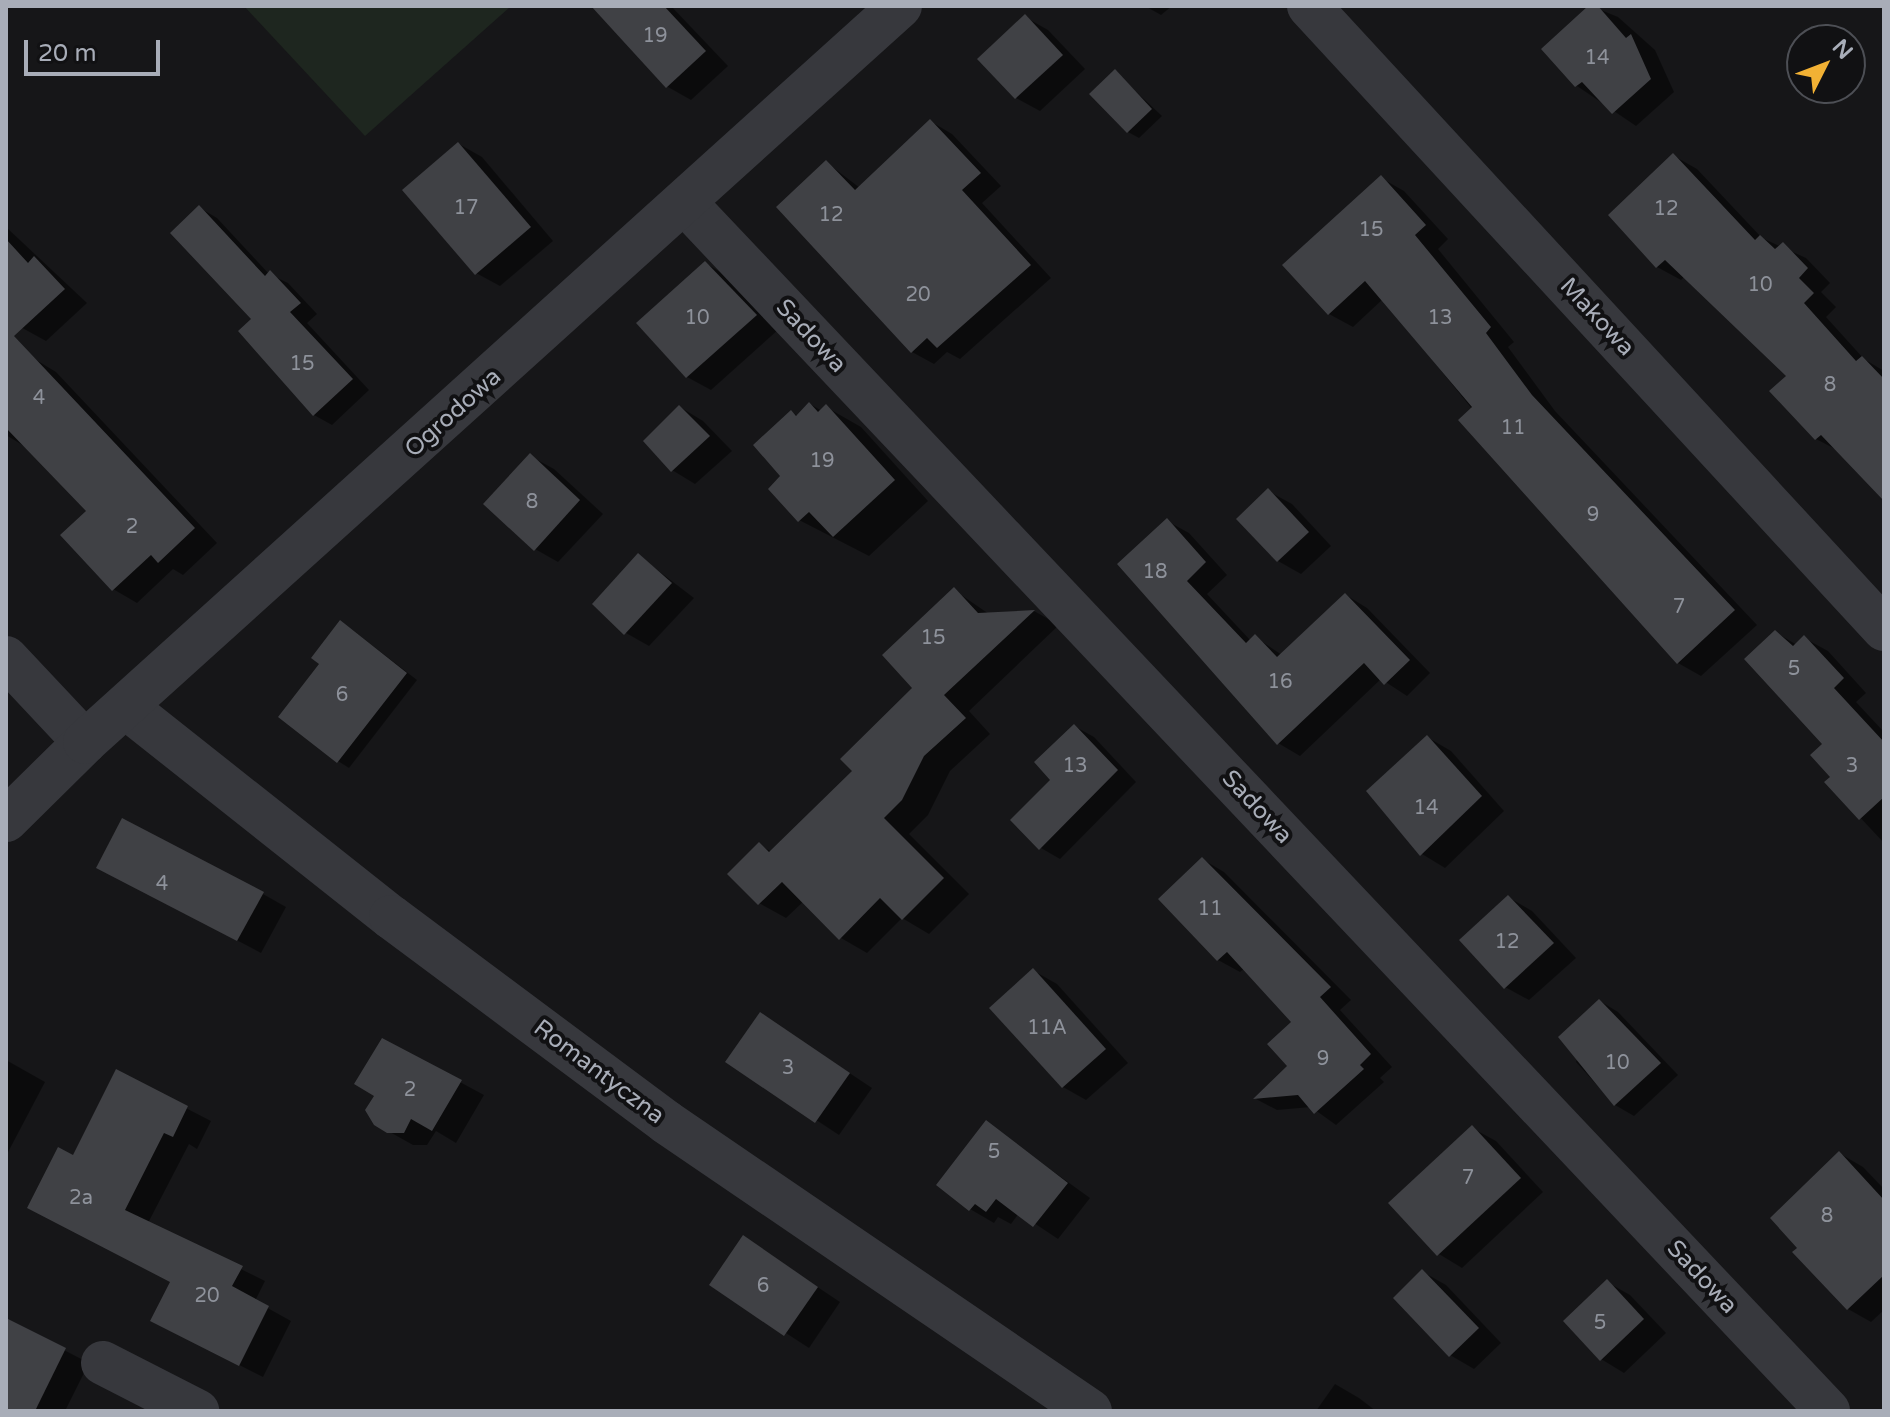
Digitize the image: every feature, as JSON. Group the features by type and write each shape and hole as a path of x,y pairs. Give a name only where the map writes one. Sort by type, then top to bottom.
{"street":[{"name":"Ogrodowa","path":"6,820 85,742 127,708 900,6"},
{"name":"Makowa","path":"1309,6 1884,629"},
{"name":"Sadowa","path":"685,203 1828,1411"},
{"path":"6,658 85,742"},
{"name":"Romantyczna","path":"127,708 391,917 653,1113 1090,1411"},
{"path":"103,1363 197,1411"}],"shaded area":[{"path":"244,6 511,6 365,136"}],"building":[{"path":"591,6 664,6 706,51 666,88"},
{"path":"1588,6 1598,6 1626,38 1631,34 1651,79 1612,114 1582,82 1575,87 1541,49"},
{"path":"1025,14 1063,55 1015,99 977,59"},
{"path":"1115,69 1152,109 1127,133 1089,94"},
{"path":"930,119 981,173 962,190 1031,265 937,348 927,338 911,353 776,207 826,160 855,190"},
{"path":"458,142 531,227 475,275 402,190"},
{"path":"1673,153 1755,240 1760,235 1775,249 1783,242 1808,268 1799,278 1814,293 1804,303 1856,361 1862,356 1884,379 1884,501 1821,435 1815,440 1769,391 1786,376 1665,260 1656,268 1608,215"},
{"path":"1381,175 1426,225 1415,235 1491,327 1486,333 1532,395 1735,610 1677,664 1458,420 1472,407 1365,281 1328,315 1282,265"},
{"path":"199,205 265,276 270,270 301,303 290,312 353,379 313,416 238,331 251,319 170,233"},
{"path":"6,239 28,263 34,256 65,289 14,336 195,528 158,563 151,555 112,591 60,535 86,511 6,428"},
{"path":"705,261 757,315 686,378 636,323"},
{"path":"809,402 818,412 826,404 895,480 833,537 809,512 798,522 768,489 780,476 753,445 791,410 796,416"},
{"path":"679,405 710,436 671,472 643,441"},
{"path":"530,453 580,500 534,551 483,504"},
{"path":"1268,488 1309,532 1277,562 1236,519"},
{"path":"1167,518 1206,562 1187,581 1246,643 1255,634 1277,657 1345,593 1410,660 1384,685 1364,663 1277,745 1117,564"},
{"path":"638,553 672,583 624,635 592,604"},
{"path":"954,587 978,613 1035,610 944,695 966,718 924,756 902,800 884,818 944,878 902,920 880,898 839,940 782,882 758,905 727,874 759,842 769,852 852,771 840,759 912,688 882,655"},
{"path":"340,620 407,673 337,763 278,717 319,664 311,658"},
{"path":"1775,630 1793,646 1804,635 1844,678 1834,688 1884,742 1884,797 1859,820 1824,782 1830,777 1810,755 1822,744 1744,659"},
{"path":"1074,724 1118,770 1039,850 1010,820 1050,780 1034,762"},
{"path":"1427,735 1482,796 1420,856 1366,791"},
{"path":"122,818 264,892 237,941 96,868"},
{"path":"1202,857 1331,987 1320,997 1371,1054 1360,1065 1364,1069 1314,1114 1298,1095 1253,1099 1287,1066 1267,1044 1291,1022 1227,952 1217,961 1158,899"},
{"path":"1508,895 1554,943 1504,989 1459,940"},
{"path":"1033,968 1106,1049 1062,1088 989,1008"},
{"path":"1599,999 1661,1063 1614,1106 1558,1037"},
{"path":"760,1012 850,1073 815,1123 725,1062"},
{"path":"382,1038 462,1080 432,1131 411,1119 404,1133 387,1133 374,1125 365,1110 374,1096 354,1084"},
{"path":"116,1069 188,1106 173,1137 164,1133 125,1210 243,1266 232,1286 269,1306 239,1366 150,1321 170,1282 27,1208 58,1147 73,1155"},
{"path":"986,1120 1068,1183 1033,1227 996,1199 986,1212 975,1204 969,1211 936,1185"},
{"path":"1472,1125 1521,1178 1437,1256 1388,1203"},
{"path":"1839,1151 1884,1200 1884,1275 1847,1310 1792,1252 1797,1248 1770,1218"},
{"path":"743,1235 818,1287 784,1336 709,1285"},
{"path":"1422,1269 1479,1328 1449,1357 1393,1298"},
{"path":"1607,1279 1644,1319 1600,1361 1563,1321"},
{"path":"6,1318 66,1348 35,1411 6,1411"}]}
